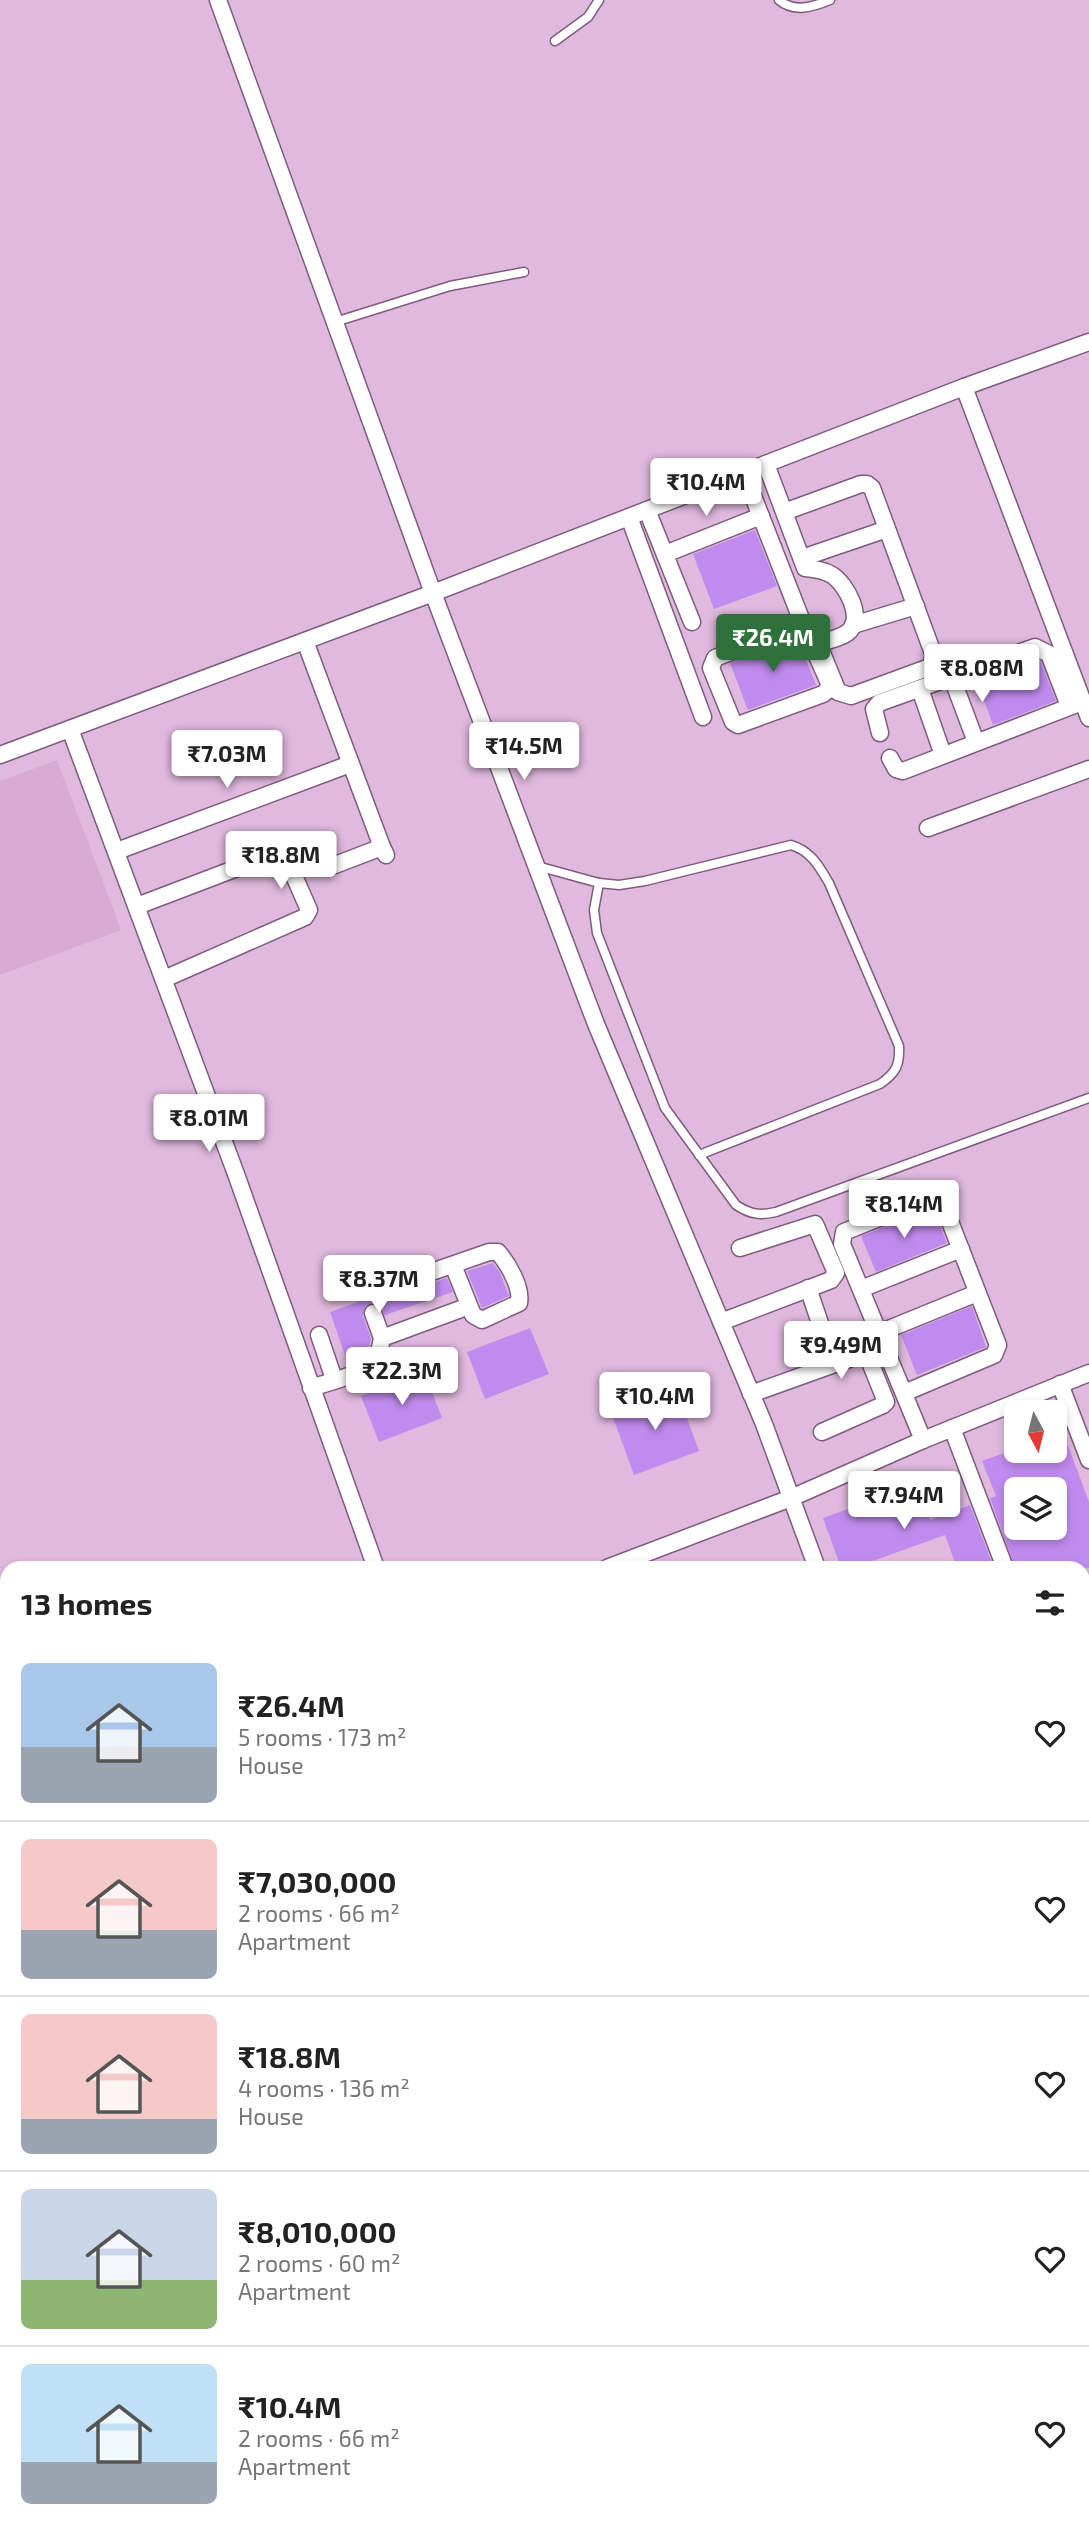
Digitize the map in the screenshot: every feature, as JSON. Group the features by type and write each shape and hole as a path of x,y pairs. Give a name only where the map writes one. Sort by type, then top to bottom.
{"street":[{"path":"218,0 433,593 596,1024 751,1395 814,1561"},
{"path":"0,755 433,593 964,387 1089,342"},
{"path":"964,387 1076,704"},
{"path":"766,464 784,512 802,558 805,568 823,571 841,582 853,609 853,625 847,634 821,643 820,648 838,692 851,696 930,667 934,656 872,488 861,484 784,512"},
{"path":"744,472 829,683 828,690 823,694 738,725 733,722 711,668 715,658 803,624"},
{"path":"647,510 692,622"},
{"path":"664,554 761,516"},
{"path":"629,517 703,717"},
{"path":"802,558 887,529"},
{"path":"853,625 916,606"},
{"path":"305,641 385,852 335,865"},
{"path":"880,733 874,709 879,704 1035,647 1049,654 1076,704 1089,718"},
{"path":"953,678 976,742"},
{"path":"920,689 943,755"},
{"path":"890,758 896,769 903,771 1076,704"},
{"path":"70,729 164,979 374,1561"},
{"path":"117,851 350,764"},
{"path":"928,828 1089,769"},
{"path":"137,906 279,852 284,853 309,910 305,917 164,979"},
{"path":"904,1393 994,1355 998,1345 942,1201 937,1197 931,1197 844,1232 842,1244 923,1440"},
{"path":"721,1322 831,1280 836,1273 815,1224 740,1248"},
{"path":"861,1289 961,1249"},
{"path":"374,1292 489,1252 498,1252 506,1261 520,1297 519,1303 482,1320 473,1315 453,1265"},
{"path":"808,1288 834,1364"},
{"path":"879,1333 977,1293"},
{"path":"382,1338 469,1306"},
{"path":"312,1388 358,1371 377,1355 382,1338 373,1312"},
{"path":"319,1335 334,1380"},
{"path":"751,1395 863,1354 868,1357 886,1402 822,1432"},
{"path":"625,1561 791,1498 923,1440 1089,1373"},
{"path":"1060,1384 1089,1460"},
{"path":"952,1428 1002,1561"}],"lane":[{"path":"555,41 588,16 599,0"},
{"path":"779,0 785,5 801,8 830,0"},
{"path":"335,322 450,286 524,272"},
{"path":"537,866 599,883 619,885 791,845 804,849 817,862 829,883 899,1046 900,1062 894,1075 880,1084 699,1155"},
{"path":"599,883 594,910 597,933 665,1108 736,1205 747,1212 761,1215 1089,1098"}],"shaded area":[{"path":"57,760 121,930 0,975 0,781"}],"building":[{"path":"755,530 777,586 714,609 693,554"},
{"path":"797,637 816,685 748,710 730,663"},
{"path":"1034,658 1041,662 1056,701 993,725 976,679"},
{"path":"933,1208 947,1243 876,1272 861,1236"},
{"path":"493,1263 509,1296 482,1308 467,1271"},
{"path":"447,1278 453,1292 385,1315 379,1305 374,1303 365,1306 363,1316 371,1339 369,1347 346,1358 330,1312 366,1299 377,1302"},
{"path":"972,1306 986,1347 917,1375 901,1335"},
{"path":"530,1328 549,1374 485,1399 467,1352"},
{"path":"424,1371 442,1418 379,1442 361,1396"},
{"path":"676,1388 699,1451 634,1475 611,1412"},
{"path":"1068,1446 1089,1502 1089,1561 1012,1561 1005,1540 1067,1540 1067,1477 1004,1477 1004,1537 990,1498 996,1496 982,1461 1004,1453 1004,1463 1068,1463"},
{"path":"917,1484 930,1520 970,1505 991,1561 954,1561 945,1535 873,1561 838,1561 823,1518"}]}
